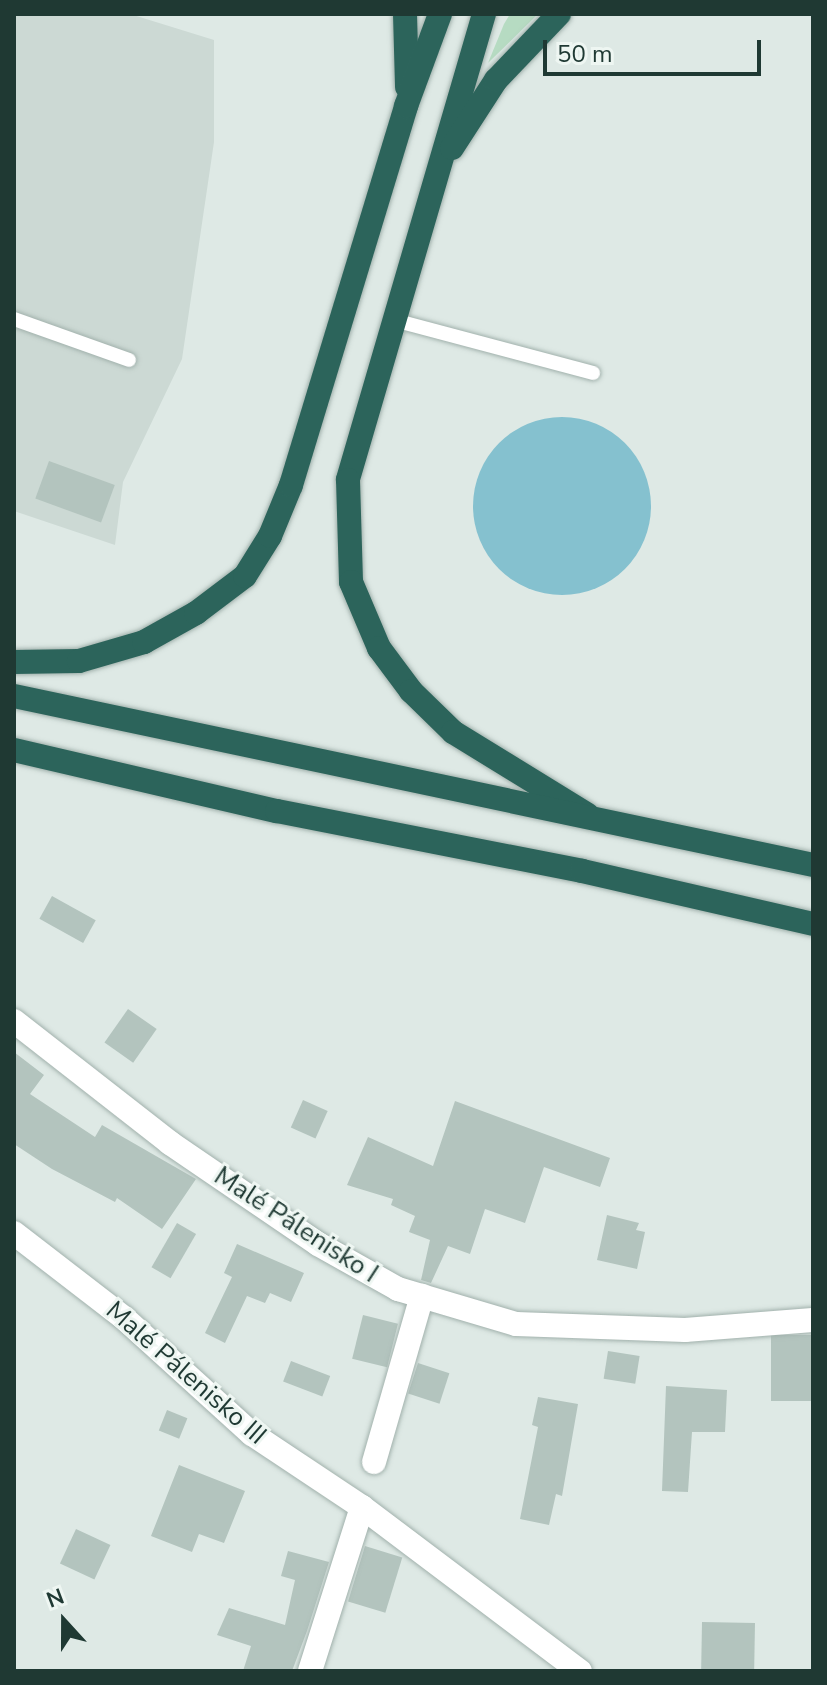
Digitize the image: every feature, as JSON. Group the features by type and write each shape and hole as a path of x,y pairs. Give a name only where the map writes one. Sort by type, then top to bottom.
{"highway":[{"path":"405,14 406,106"},
{"path":"14,662 79,661 144,642 196,613 245,576 270,536 291,485 406,106 440,14"},
{"path":"484,14 348,480 351,582 357,605 379,648 411,691 453,732 588,815"},
{"path":"437,170 496,80 559,14"},
{"path":"14,696 85,715 588,815 813,865"},
{"path":"14,750 277,811 582,871 813,924"}],"street":[{"name":"Malé Pálenisko I","path":"14,1021 170,1143 318,1244 398,1289 516,1324 685,1330 813,1320"},
{"name":"Malé Pálenisko III","path":"14,1233 124,1318 252,1434 362,1507 580,1671"},
{"path":"374,1462 422,1296"},
{"path":"310,1671 362,1507"}],"lane":[{"path":"14,319 129,360"},
{"path":"394,320 593,373"}],"shaded area":[{"path":"14,14 130,14 214,40 214,142 182,359 123,482 115,545 14,511"}],"green space":[{"path":"510,14 538,14 488,63 504,24"}],"water":[{"path":"562,417 596,424 625,443 644,472 651,506 644,540 625,569 596,588 562,595 528,588 499,569 480,540 473,506 480,472 499,443 528,424"}],"building":[{"path":"49,461 115,485 101,523 35,499"},
{"path":"52,896 96,920 83,943 39,919"},
{"path":"128,1009 157,1029 133,1063 104,1043"},
{"path":"14,1052 44,1075 30,1094 95,1137 102,1125 196,1179 162,1229 117,1198 115,1202 52,1169 14,1144"},
{"path":"303,1100 328,1111 315,1138 291,1127"},
{"path":"455,1101 610,1158 600,1187 544,1167 525,1223 485,1209 470,1254 448,1246 431,1283 421,1280 430,1240 409,1232 415,1216 391,1205 393,1199 347,1185 368,1137 433,1166"},
{"path":"607,1215 639,1223 636,1230 645,1232 637,1269 597,1260"},
{"path":"177,1223 196,1234 171,1278 151,1267"},
{"path":"237,1244 304,1273 291,1302 270,1293 265,1303 247,1296 225,1343 205,1333 232,1277 224,1273"},
{"path":"363,1315 398,1324 387,1367 352,1359"},
{"path":"771,1335 813,1335 813,1401 771,1401"},
{"path":"608,1351 640,1356 635,1384 604,1379"},
{"path":"291,1361 330,1376 322,1397 283,1382"},
{"path":"418,1363 449,1373 439,1404 408,1393"},
{"path":"666,1386 727,1390 725,1432 692,1432 688,1492 662,1491"},
{"path":"538,1397 578,1404 562,1496 556,1494 549,1525 520,1519 538,1427 532,1425"},
{"path":"167,1410 187,1418 179,1439 159,1430"},
{"path":"179,1465 245,1491 224,1543 199,1534 192,1552 151,1536"},
{"path":"76,1529 110,1545 94,1579 60,1563"},
{"path":"365,1546 402,1557 385,1613 348,1601"},
{"path":"288,1551 329,1562 292,1671 243,1671 251,1646 217,1635 229,1608 285,1625 295,1580 281,1576"},
{"path":"702,1622 755,1623 754,1671 701,1671"}]}
